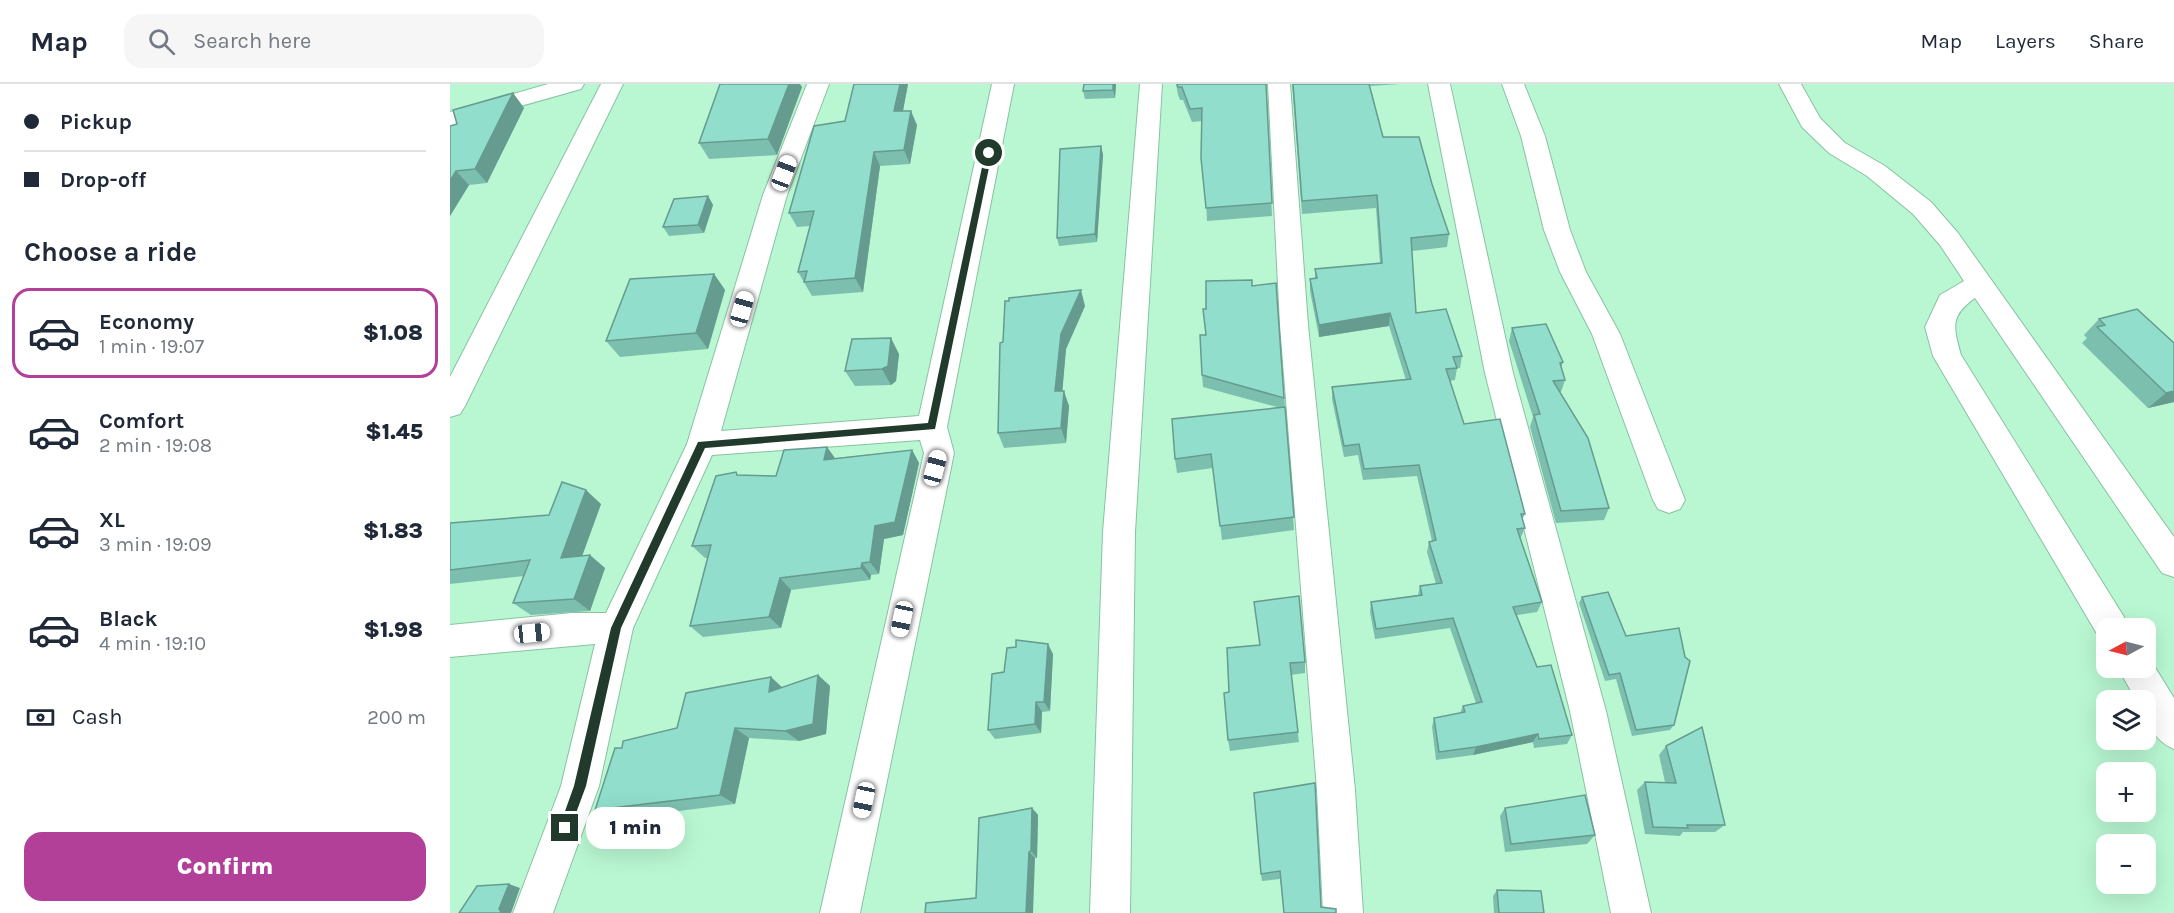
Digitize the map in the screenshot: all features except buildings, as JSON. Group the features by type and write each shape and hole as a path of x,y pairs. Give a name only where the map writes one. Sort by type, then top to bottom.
{"street":[{"path":"450,119 573,84"},
{"path":"450,406 612,84"},
{"path":"533,913 580,786 616,628 702,444 776,195 818,84"},
{"path":"840,913 939,453 932,427 1003,84"},
{"path":"1110,913 1119,532 1151,84"},
{"path":"1279,84 1294,325 1335,790 1343,913"},
{"path":"1439,84 1499,373 1588,711 1631,913"},
{"path":"1513,84 1533,136 1557,230 1573,272 1606,334 1669,500"},
{"path":"1790,84 1810,122 1837,148 1885,178 1922,207 1949,239 2174,562"},
{"path":"1967,290 1950,302 1939,327 1947,356 2106,618"},
{"path":"702,444 932,427"},
{"path":"450,641 572,629 616,628"},
{"path":"2142,678 2174,731"}],"route":[{"path":"565,828 580,786 616,628 702,444 932,427 989,153"}]}
